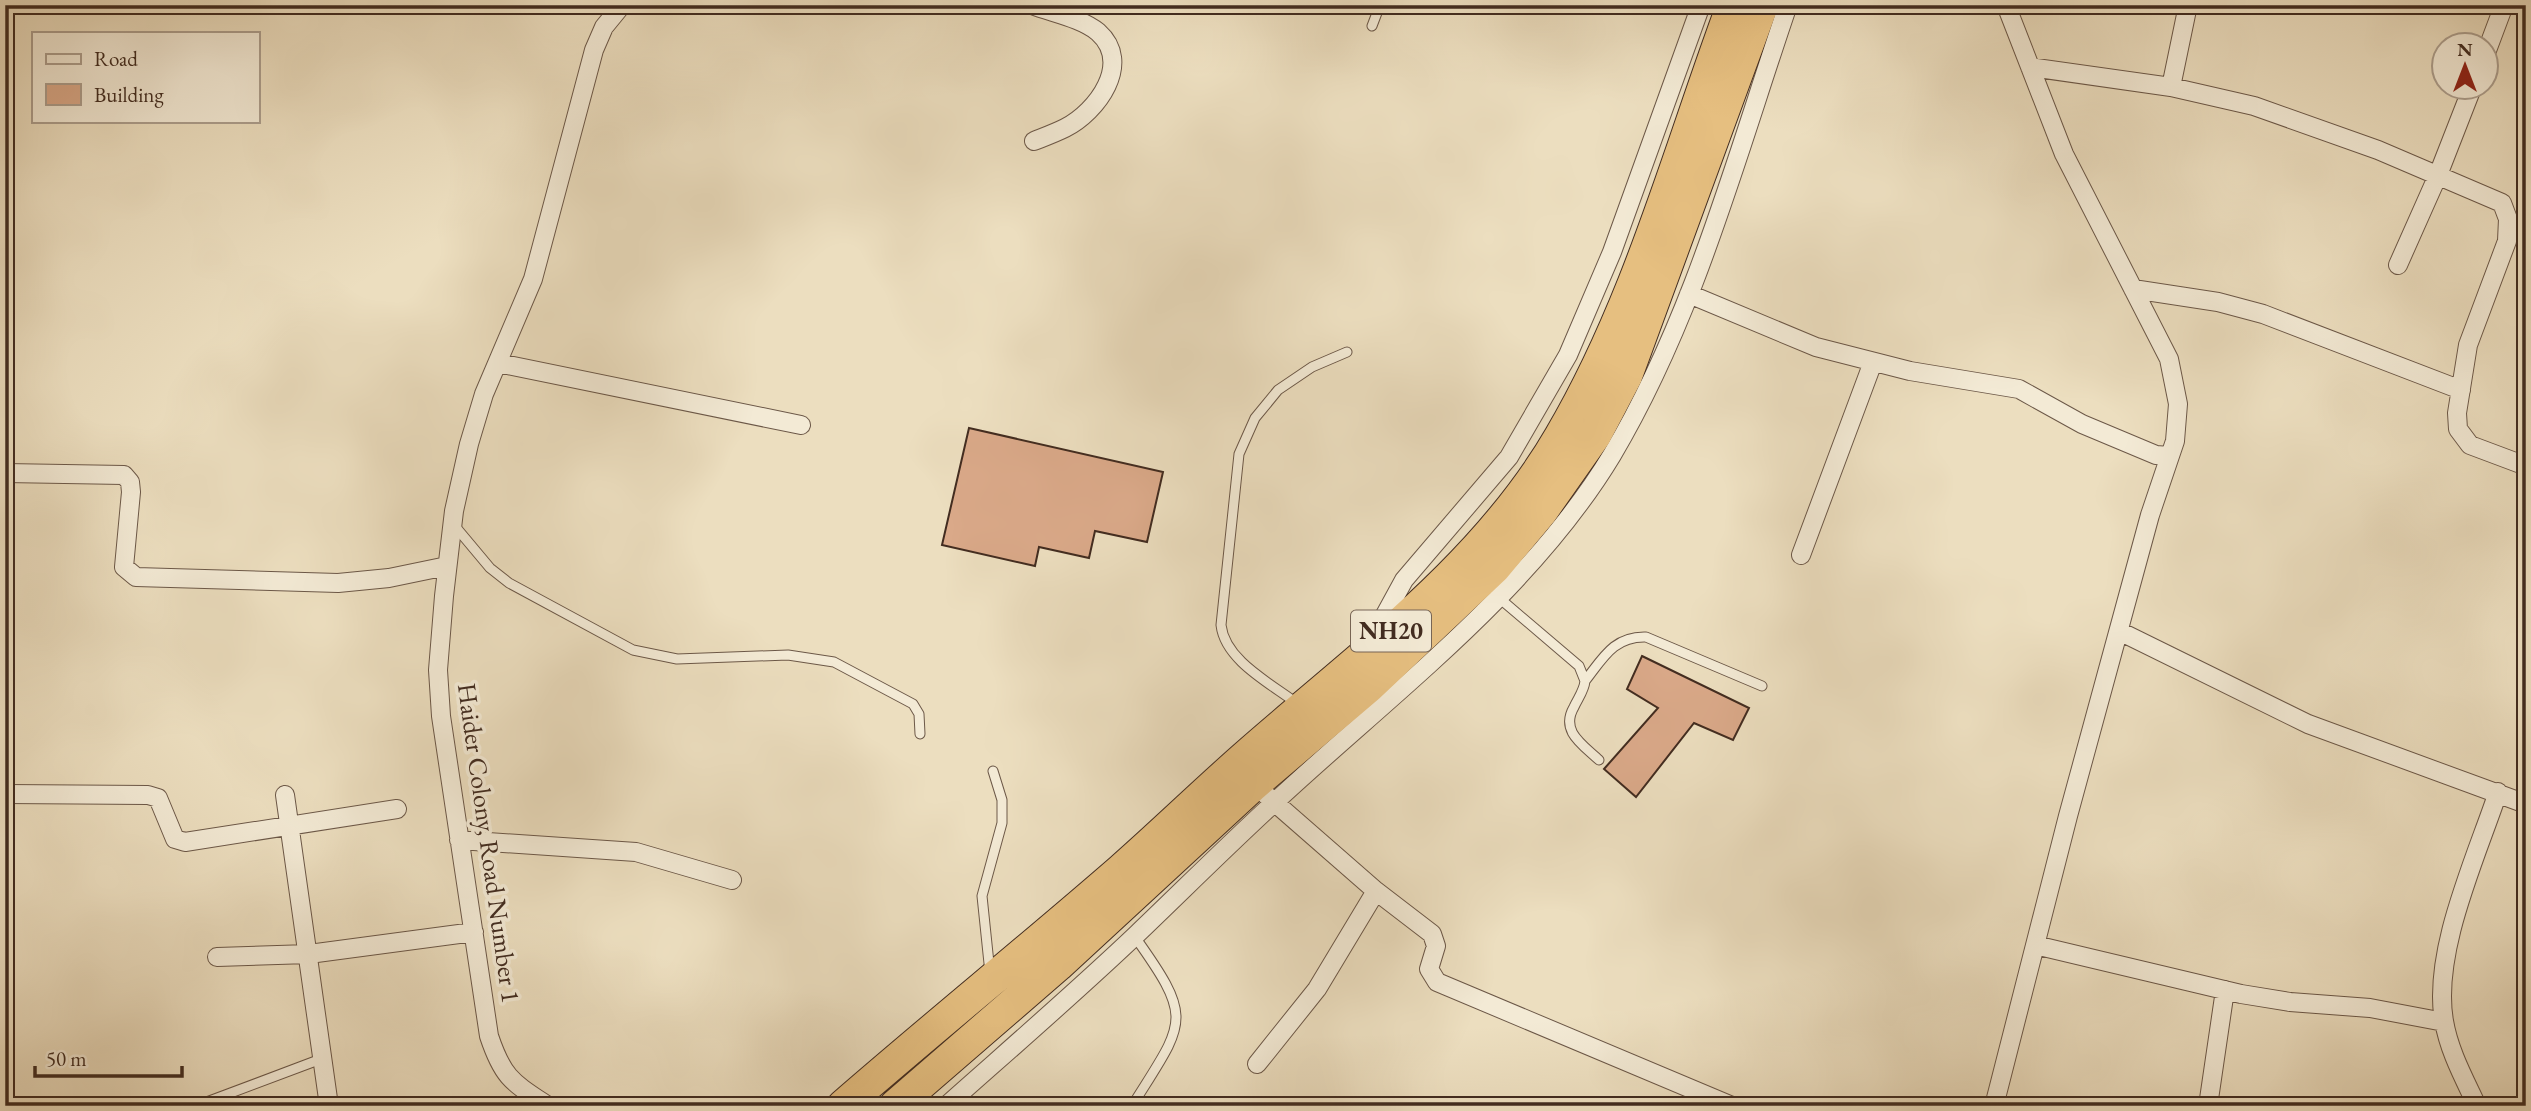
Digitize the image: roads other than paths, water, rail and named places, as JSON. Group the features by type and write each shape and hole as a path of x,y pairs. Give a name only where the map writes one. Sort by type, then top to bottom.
{"highway":[{"name":"NH20","path":"843,1106 1122,869 1254,785 1303,708 1430,595 1521,498 1560,438 1617,324 1733,5"},
{"name":"NH20","path":"895,1106 1058,965 1254,785 1368,687 1495,567 1541,512 1595,435 1626,376 1648,325 1762,5"}],"street":[{"name":"Haider Colony, Road Number 1","path":"548,1106 510,1080 501,1069 489,1036 440,716 438,670 447,566 469,444 498,363 533,279 593,50 604,27 622,5"},
{"path":"1032,5 1089,26 1100,34 1113,59 1113,71 1107,88 1082,115 1067,128 1034,141"},
{"path":"1360,660 1404,580 1509,457 1569,355 1612,252 1701,5"},
{"path":"946,1106 1135,937 1254,785 1498,597 1573,513 1610,458 1650,389 1689,294 1788,5"},
{"path":"1994,1106 2119,631 2175,441 2178,404 2175,377 2169,359 2064,154 2006,5"},
{"path":"2171,87 2188,5"},
{"path":"2494,32 2504,5"},
{"path":"2030,67 2171,87 2303,121 2494,198 2506,208 2507,241 2474,325 2457,413 2462,437 2470,444 2526,466"},
{"path":"2398,265 2467,102"},
{"path":"2133,289 2218,302 2263,314 2461,390"},
{"path":"1689,294 1816,347 1873,362 2019,389 2082,424 2156,455 2169,456"},
{"path":"1801,555 1873,362"},
{"path":"498,363 801,425"},
{"path":"5,473 124,475 130,482 131,492 124,567 136,577 338,583 389,578 447,566"},
{"path":"2119,631 2308,724 2526,804"},
{"path":"1254,785 1376,891 1432,934 1436,946 1429,968 1437,982 1732,1106"},
{"path":"2477,1106 2451,1048 2441,999 2446,954 2498,792"},
{"path":"5,794 148,795 158,798 175,839 185,842 289,823 397,809"},
{"path":"285,795 328,1106"},
{"path":"459,841 636,852 732,880"},
{"path":"1258,1064 1317,989 1376,891"},
{"path":"217,957 309,954 474,932"},
{"path":"2035,945 2225,990 2290,1002 2370,1008 2444,1023"},
{"path":"2208,1106 2225,990"}],"lane":[{"path":"1372,26 1380,5"},
{"path":"1303,708 1240,660 1222,639 1221,625 1239,454 1255,418 1278,390 1312,368 1347,352"},
{"path":"453,523 490,568 509,583 633,650 677,659 788,656 834,662 914,704 919,714 920,734"},
{"path":"1498,597 1579,666 1585,681"},
{"path":"1599,760 1572,734 1569,727 1570,714 1585,681 1609,649 1630,636 1646,637 1762,686"},
{"path":"991,979 982,896 1002,823 1002,800 993,771"},
{"path":"1132,1106 1168,1048 1176,1031 1177,1015 1167,982 1135,937"},
{"path":"196,1106 321,1059"}]}
